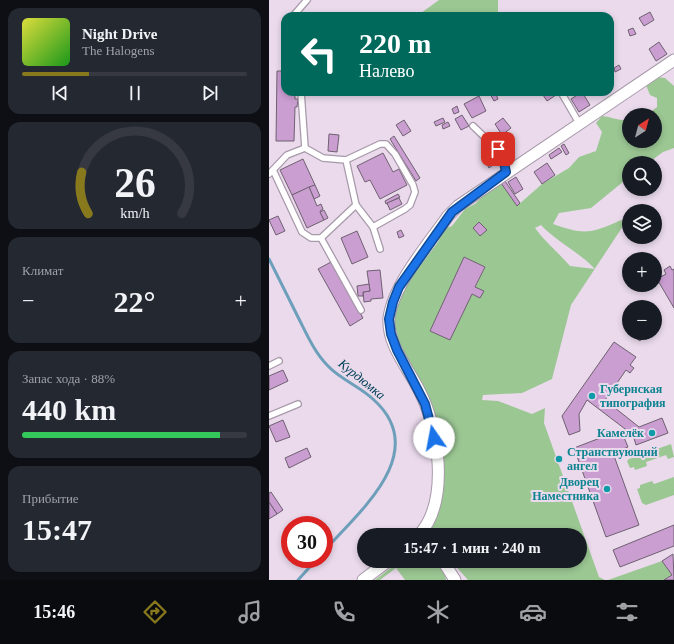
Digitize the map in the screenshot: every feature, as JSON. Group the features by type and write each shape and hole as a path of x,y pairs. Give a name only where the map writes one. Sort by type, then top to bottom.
{"street":[{"path":"425,528 436,501 438,482 437,455 430,420 425,404 397,350 391,334 389,319 393,302 399,287 452,212 506,172 674,60"},
{"path":"363,580 379,568"},
{"path":"447,568 455,580"}],"lane":[{"path":"296,12 307,0"},
{"path":"301,96 305,148"},
{"path":"563,96 579,123"},
{"path":"473,126 501,153 506,172"},
{"path":"305,148 323,158 346,160 380,144 386,144 395,154 413,185 415,192 410,205 373,227"},
{"path":"305,148 287,155 271,172 302,232 311,238 321,238 356,205"},
{"path":"346,160 356,205 373,227 380,249"},
{"path":"321,238 361,310"},
{"path":"269,366 279,361"},
{"path":"269,416 298,404"}],"green space":[{"path":"439,0 498,0 498,12 422,12"},
{"path":"657,77 665,78 674,86 674,148 663,152 658,156 622,156 622,183 591,208 559,213 553,224 572,230 587,231 602,228 622,221 622,228 595,269 571,305 552,379 522,393 483,395 482,400 498,401 532,414 545,408 544,423 582,528 431,528 441,488 431,405 399,342 393,317 402,290 438,242 444,229 452,226 465,209 475,204 490,189 501,183 517,206 542,184 569,168 579,157 596,151 602,132 596,123 602,116 622,120 622,148 662,148 662,108 656,108 657,98 650,95 646,85","holes":["541,225 595,269 570,266 543,238 535,228","464,257 485,267 475,287 483,291 480,297 472,294 450,340 430,331"]},
{"path":"671,444 674,457 668,459 666,455 646,462 647,466 635,470 634,467 630,468 627,461 629,459"},
{"path":"674,477 674,495 646,505 642,503 637,489 640,488 640,485 652,481 654,484"},
{"path":"587,543 599,577 605,580 468,580 457,568 587,568"},
{"path":"662,561 672,575 664,580 608,580"},
{"path":"391,568 396,568 380,580 375,580"},
{"path":"396,568 440,568 445,575 446,580 405,580"}],"building":[{"path":"650,12 654,20 644,26 639,18"},
{"path":"633,28 636,34 630,36 628,30"},
{"path":"659,42 667,54 656,61 649,49"},
{"path":"619,65 621,69 615,72 614,68"},
{"path":"277,71 281,71 281,96 295,96 295,99 298,99 297,107 295,107 294,141 276,141"},
{"path":"479,96 486,111 472,118 464,104"},
{"path":"491,96 497,96 498,99 494,101"},
{"path":"544,96 554,96 547,101"},
{"path":"576,96 584,96 590,105 579,112 571,99"},
{"path":"457,106 459,112 454,114 452,109"},
{"path":"462,115 469,126 461,130 455,119"},
{"path":"443,118 445,122 436,126 434,122"},
{"path":"503,118 511,128 502,135 495,124"},
{"path":"404,120 411,131 403,136 396,125"},
{"path":"448,122 450,126 443,129 442,125"},
{"path":"329,134 339,135 337,152 328,151"},
{"path":"394,136 420,178 416,181 390,139"},
{"path":"564,144 569,153 566,155 561,146"},
{"path":"559,148 562,152 551,159 549,155"},
{"path":"383,153 393,172 399,169 407,185 380,199 370,180 365,182 357,166"},
{"path":"303,159 315,185 292,195 280,170"},
{"path":"494,159 497,162 489,168 487,164"},
{"path":"547,163 555,175 542,184 534,172"},
{"path":"516,177 523,189 515,194 508,182"},
{"path":"505,181 520,203 517,206 501,183"},
{"path":"315,185 320,196 314,199 309,187"},
{"path":"309,187 317,206 321,204 323,209 320,211 324,220 307,228 292,195"},
{"path":"398,194 400,197 386,204 385,201"},
{"path":"399,198 402,204 390,210 387,203"},
{"path":"324,210 328,218 324,220 320,212"},
{"path":"278,216 285,231 276,235 269,220"},
{"path":"479,222 487,230 480,236 473,228"},
{"path":"401,230 404,236 399,238 397,232"},
{"path":"357,231 368,257 352,264 341,238"},
{"path":"464,257 485,267 475,287 484,291 480,298 472,294 450,340 430,331"},
{"path":"331,262 363,318 350,326 318,269"},
{"path":"670,266 672,270 674,269 674,308 662,288 662,276 666,274 664,270"},
{"path":"380,270 383,298 371,299 371,301 364,302 363,292 370,291 367,271"},
{"path":"369,284 370,291 363,292 363,296 358,296 357,286"},
{"name":"Губернская типография","path":"614,342 636,357 630,365 634,368 630,373 626,370 617,383 621,386 617,392 613,389 605,400 639,427 662,418 668,433 636,445 633,435 587,400 579,414 580,431 569,435 562,416"},
{"path":"283,370 288,381 269,390 269,376"},
{"path":"283,420 290,437 276,442 269,426"},
{"name":"Дворец Наместника","path":"621,430 628,447 613,453 639,525 606,537 574,448"},
{"path":"307,448 311,457 289,468 285,458"},
{"path":"271,492 283,510 277,514 269,502 269,493"},
{"path":"269,502 277,514 269,519"},
{"path":"674,525 674,546 620,567 613,550"},
{"path":"673,554 674,580 664,580 672,575 662,561"}],"waterway":[{"name":"Курдюмка","path":"269,259 315,350 333,371 374,400 390,420 395,440 393,460 384,480 371,499 333,541"},
{"name":"Курдюмка","path":"298,580 309,568"}],"place":[{"name":"Губернская типография","path":"592,396"},
{"name":"Камелёк","path":"652,433"},
{"name":"Странствующий ангел","path":"559,459"},
{"name":"Дворец Наместника","path":"607,489"}],"route":[{"path":"434,438 430,420 420,391 394,343 389,327 389,319 395,294 399,287 448,216 458,206 506,172 503,158 498,149"}]}
